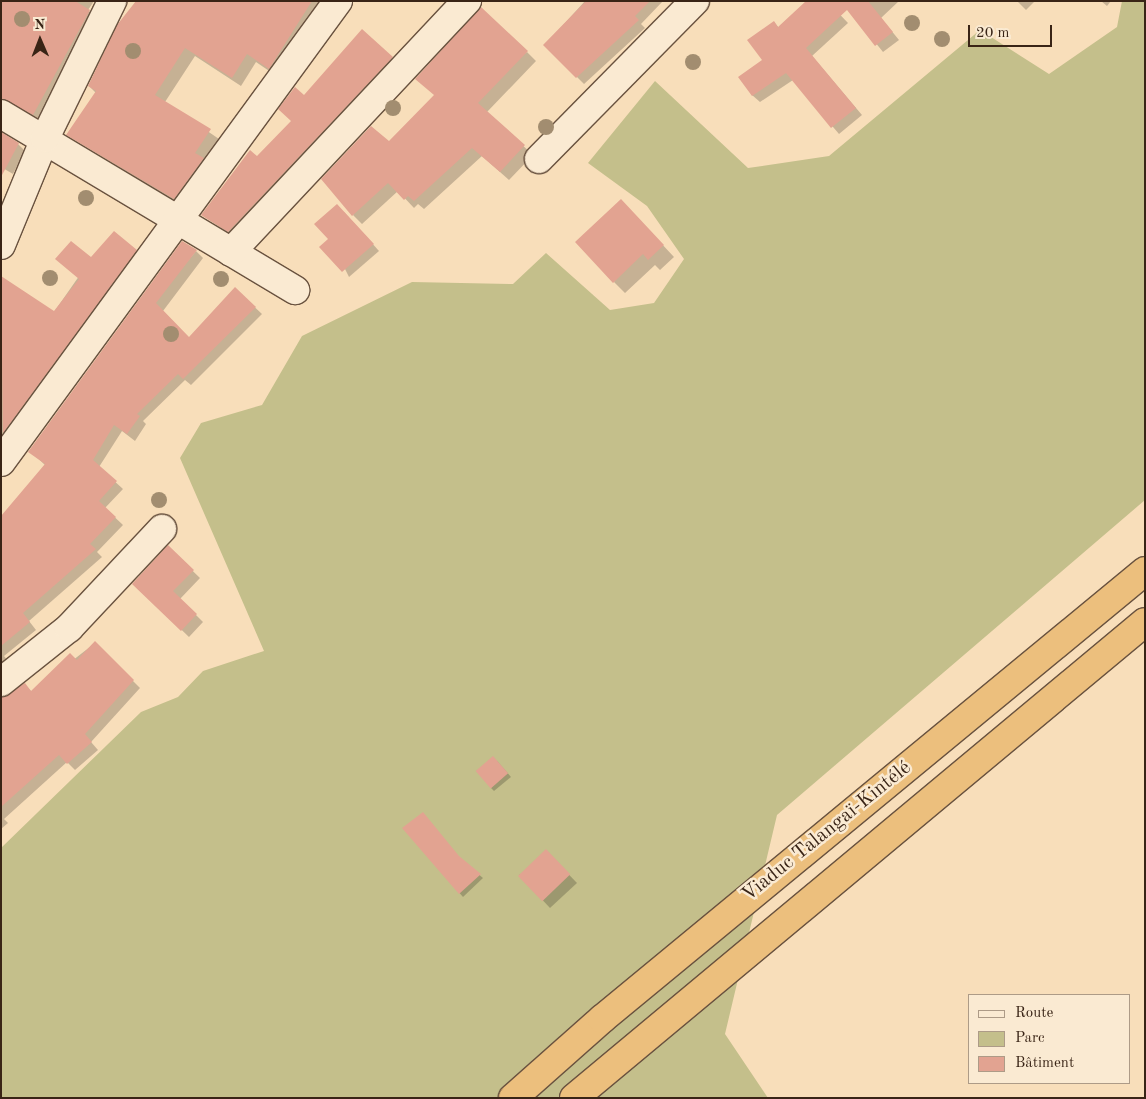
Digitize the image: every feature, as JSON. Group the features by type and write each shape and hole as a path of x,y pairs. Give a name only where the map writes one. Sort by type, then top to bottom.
{"highway":[{"name":"Viaduc Talangaï-Kintélé","path":"514,1098 617,1006 1145,571"},
{"name":"Viaduc Talangaï-Kintélé","path":"574,1098 1145,622"}],"street":[{"path":"1,245 45,138 112,1"},
{"path":"1,462 176,220 338,1"},
{"path":"231,252 467,1"},
{"path":"539,159 695,1"},
{"path":"1,114 45,138 176,220 295,290"},
{"path":"1,682 69,628 162,529"}],"green space":[{"path":"1122,1 1145,1 1145,500 777,815 725,1034 768,1098 1,1098 1,848 141,712 178,697 203,671 264,651 180,458 201,423 262,405 302,336 412,282 513,284 546,253 610,310 654,303 684,259 647,206 588,163 655,81 748,168 829,156 980,30 1049,74 1117,27"}],"building":[{"path":"1,1 75,1 90,10 33,115 1,98"},
{"path":"136,1 312,1 269,69 247,54 232,78 185,48 155,95 211,129 195,153 204,158 174,199 66,135 96,91 88,86 117,25"},
{"path":"586,1 650,1 635,16 639,20 576,78 543,45"},
{"path":"806,1 868,1 893,32 875,46 847,10 806,48 856,108 831,128 786,73 752,96 738,77 762,60 747,40 774,21 778,27"},
{"path":"481,7 528,51 478,103 525,145 500,172 472,148 414,201 408,196 404,200 388,183 352,216 321,179 371,126 389,141 434,95 415,79"},
{"path":"362,29 393,57 228,232 201,215 250,150 257,156 291,121 278,109 295,87 304,95"},
{"path":"1,132 19,143 1,177"},
{"path":"621,199 664,245 648,260 643,254 613,283 575,242"},
{"path":"337,204 374,244 342,272 319,247 328,239 314,224"},
{"path":"114,231 137,250 3,433 1,276 54,311 79,279 55,259 71,241 91,257"},
{"path":"182,241 197,250 156,303 189,337 235,287 256,307 183,379 178,374 137,414 140,416 127,434 114,425 93,460 117,481 99,501 116,517 90,544 96,549 23,613 30,622 1,646 1,516 45,464 28,452"},
{"path":"168,545 194,570 173,591 197,614 181,631 132,584"},
{"path":"95,641 134,680 85,734 92,742 67,764 59,755 1,807 1,697 25,683 31,691 70,653 77,660"},
{"path":"493,756 508,773 491,788 476,771"},
{"path":"423,812 459,856 481,874 459,894 402,828"},
{"path":"546,849 570,874 542,901 518,876"}]}
